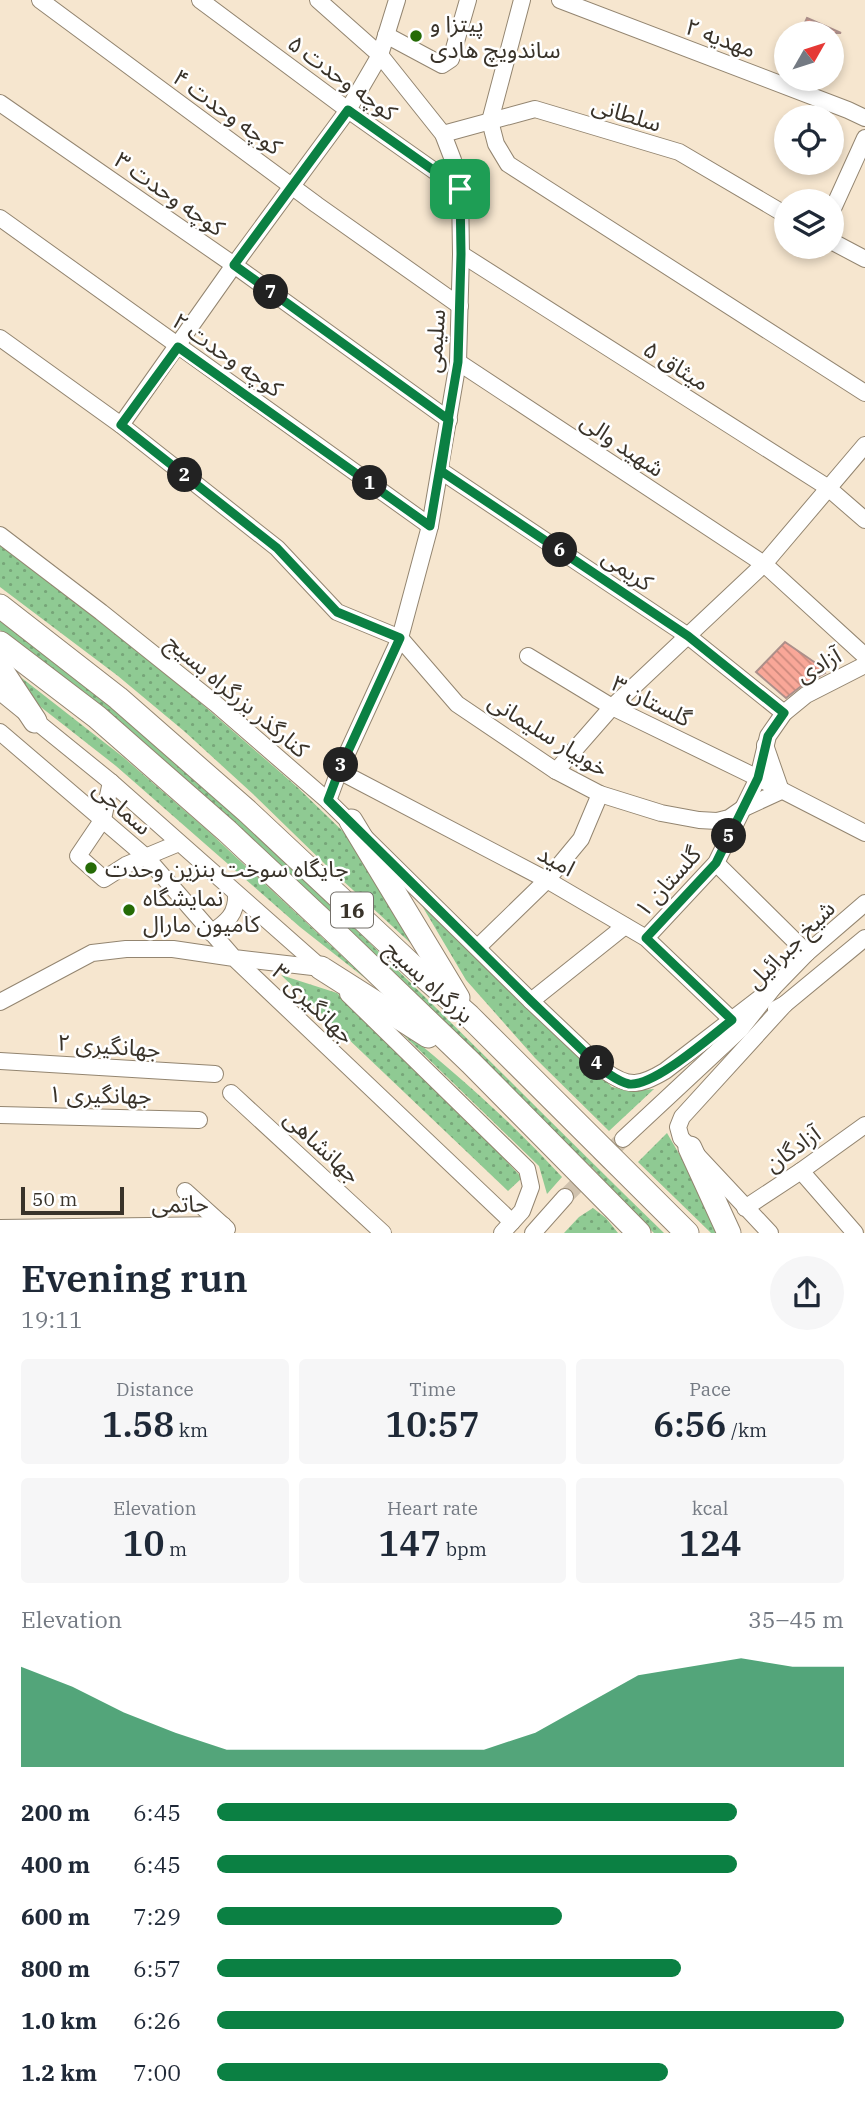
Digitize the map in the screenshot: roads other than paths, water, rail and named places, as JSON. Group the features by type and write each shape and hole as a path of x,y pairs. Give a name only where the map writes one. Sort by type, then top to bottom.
{"highway":[{"name":"بزرگراه بسیج","path":"0,606 118,698 237,802 469,1016 687,1233"},
{"name":"بزرگراه بسیج","path":"0,643 97,717 227,831 471,1063 639,1233"},
{"path":"0,668 35,720"},
{"path":"351,821 469,1016"},
{"path":"321,968 471,1063"},
{"path":"690,1148 729,1233"}],"street":[{"name":"کوچه وحدت ۴","path":"40,0 460,306"},
{"name":"کوچه وحدت ۵","path":"200,0 460,189"},
{"name":"سلیمی","path":"318,0 380,55 443,134 460,189 461,254 458,362 430,526 400,638 328,800"},
{"path":"121,425 348,110 380,55 397,0"},
{"path":"387,35 442,65 452,59 468,0"},
{"path":"522,0 489,121 496,144 508,164 865,393"},
{"name":"مهدیه ۲","path":"560,0 865,118"},
{"name":"کوچه وحدت ۳","path":"0,103 234,265 449,420"},
{"name":"سلطانی","path":"443,134 535,109 679,152 774,208"},
{"path":"842,189 865,138"},
{"name":"کوچه وحدت ۲","path":"0,218 430,526"},
{"path":"844,248 865,259"},
{"name":"میثاق ۵","path":"461,254 827,487 865,520"},
{"path":"0,338 121,425 277,548 337,612 400,638"},
{"name":"شهید والی","path":"458,362 764,564 865,656"},
{"path":"556,771 612,707 764,564 865,445"},
{"name":"کریمی","path":"441,471 688,636 784,713"},
{"name":"کنارگذر بزرگراه بسیج","path":"0,535 205,696 328,800 531,1001 604,1071 617,1080 631,1084 648,1081 736,1025"},
{"name":"خوبیار سلیمانی","path":"400,638 457,704 556,771 600,794 661,813 717,821 729,818 781,791"},
{"name":"گلستان ۳","path":"528,656 612,707 758,778"},
{"name":"آزادی","path":"758,778 768,736 784,713 806,695 865,665"},
{"path":"0,692 111,782 321,968 527,1169 531,1186 522,1211 507,1228"},
{"name":"سماجی","path":"0,732 146,857 234,958"},
{"path":"765,745 781,791"},
{"name":"امید","path":"339,771 547,880 646,938 736,1025"},
{"path":"758,778 865,833"},
{"name":"گلستان ۱","path":"646,938 716,863 758,778"},
{"path":"111,782 103,819 78,856 104,879 126,864 179,843"},
{"path":"478,947 547,880 581,839 600,794"},
{"path":"716,863 807,953"},
{"path":"211,933 233,915 237,905 236,894"},
{"name":"شیخ جبرائیل","path":"736,1025 807,953 865,903"},
{"name":"گلستان ۱","path":"531,1001 625,926"},
{"name":"شیخ جبرائیل","path":"736,1025 785,1004 865,938"},
{"path":"0,1002 92,953 173,949 321,968"},
{"name":"جهانگیری ۳","path":"234,958 507,1228"},
{"path":"770,1233 681,1138 678,1127 682,1117 785,1004"},
{"path":"623,1139 736,1025"},
{"name":"جهانگیری ۲","path":"0,1061 215,1074"},
{"name":"جهانشاهی","path":"231,1093 383,1233"},
{"name":"جهانگیری ۱","path":"0,1115 199,1120"},
{"name":"آزادگان","path":"745,1208 865,1125"},
{"path":"801,1171 855,1233"},
{"path":"185,1191 227,1229"},
{"path":"533,1233 565,1197"},
{"name":"حاتمی","path":"0,1228 227,1229"}],"tunnel":[{"path":"565,1197 623,1139"}],"place":[{"name":"پیتزا و ساندویچ هادی","path":"416,36"},
{"name":"جایگاه سوخت بنزین وحدت","path":"91,868"},
{"name":"نمایشگاه کامیون مارال","path":"129,910"}]}
